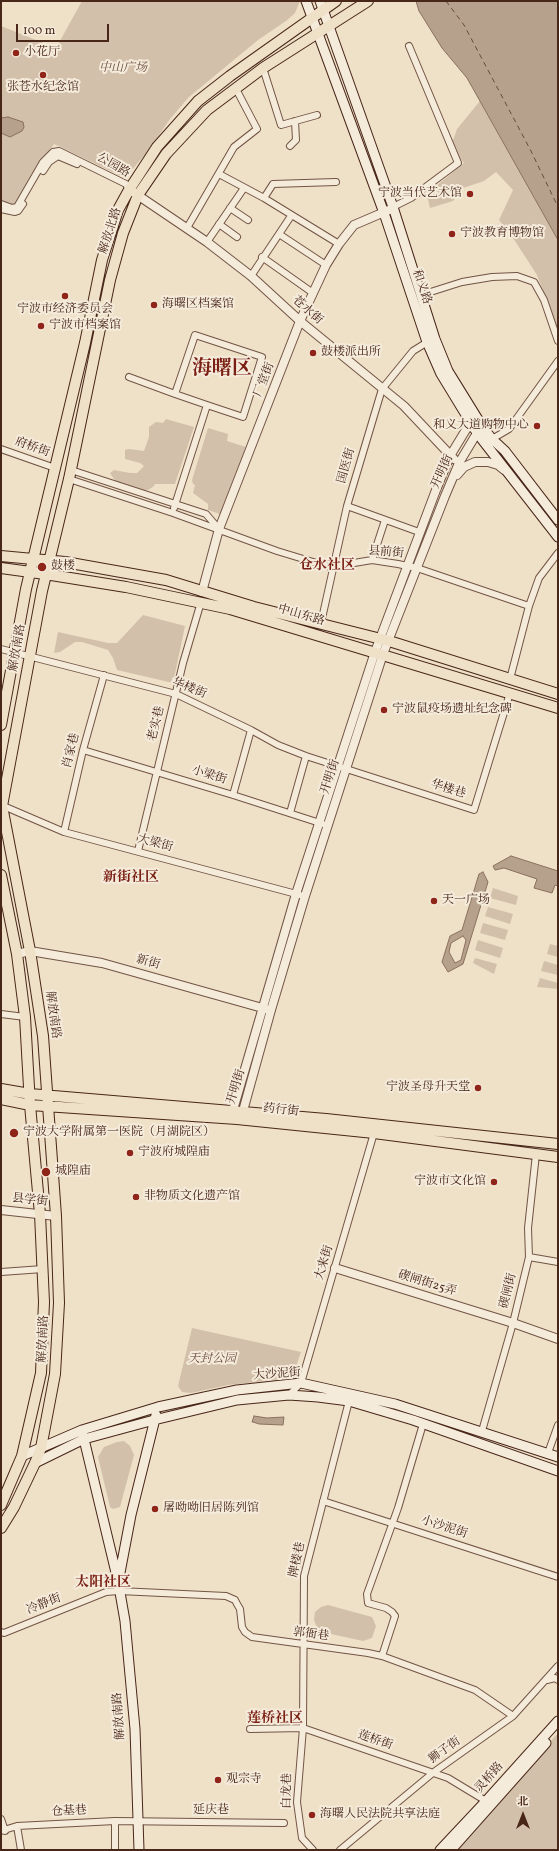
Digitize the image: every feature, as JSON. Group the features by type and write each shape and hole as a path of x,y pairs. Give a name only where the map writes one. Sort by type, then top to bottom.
{"main road":[{"name":"和义路","path":"306,1 431,341 441,374 477,433 558,536"},
{"name":"解放北路","path":"31,572 85,343 102,260 118,210 157,147 198,101 230,76 312,18 321,6 336,1"},
{"name":"解放北路","path":"45,574 70,475 110,280 123,232 138,195 166,154 207,110 263,68 368,1"},
{"name":"和义路","path":"321,6 393,208 421,295 431,341 482,426 492,439 505,451 558,520"},
{"name":"中山东路","path":"1,556 49,560 166,580 202,592 384,640 558,694"},
{"name":"中山东路","path":"1,568 45,574 201,602 230,609 558,708"},
{"name":"解放南路","path":"1,725 31,572"},
{"name":"解放南路","path":"1,1528 14,1507 41,1448 55,1374 59,1303 56,1216 43,1036 30,951 2,806 45,574"},
{"name":"解放南路","path":"1,875 3,897 17,954 26,1017 30,1105 40,1214 44,1302 41,1374 22,1456 1,1505"},
{"name":"药行街","path":"1,1089 47,1096 238,1114 377,1124 558,1144"},
{"name":"药行街","path":"1,1099 30,1105 238,1114 374,1134 558,1157"},
{"name":"大沙泥街","path":"22,1456 82,1430 158,1407 237,1390 301,1383 395,1404 482,1431 558,1457"},
{"name":"大沙泥街","path":"35,1463 84,1439 154,1420 237,1400 289,1395 349,1401 424,1424 558,1471"},
{"name":"解放南路","path":"118,1581 131,1515 158,1407"},
{"name":"解放南路","path":"82,1430 118,1581 126,1630 135,1729 139,1850"},
{"name":"灵桥路","path":"440,1850 558,1721"},
{"name":"灵桥路","path":"451,1850 558,1729"}],"street":[{"path":"393,208 411,198 458,163 409,46"},
{"path":"263,68 280,125 317,115"},
{"path":"187,228 234,147 257,129 235,88"},
{"path":"290,146 296,140 295,120"},
{"name":"公园路","path":"1,204 12,208 17,207 44,162 53,152 59,150 126,184 129,190"},
{"name":"公园路","path":"1,209 13,213 18,211 49,162 58,156 129,190"},
{"path":"219,174 264,198 291,216 339,244"},
{"path":"264,198 273,184 336,182"},
{"path":"207,242 244,188"},
{"name":"苍水街","path":"129,190 207,242 251,276 300,321 404,406 450,456 459,463"},
{"path":"230,208 248,220"},
{"name":"厂堂街","path":"202,592 219,529 300,321 326,265 339,244 354,226 393,208"},
{"path":"251,276 262,257 291,216"},
{"path":"219,224 237,237"},
{"path":"279,234 326,265"},
{"path":"262,257 313,293"},
{"path":"421,295 462,282 492,277 517,276 534,282 544,300 558,341"},
{"path":"129,378 206,405 243,417 262,357 195,335 175,394"},
{"name":"国医街","path":"321,623 347,506 382,389 413,351 431,341"},
{"path":"492,439 509,429 558,361"},
{"path":"173,512 206,405"},
{"name":"开明街","path":"384,640 407,565 450,456 470,423"},
{"name":"开明街","path":"238,1114 267,1009 296,894 320,823 342,768 379,653 417,568 459,463 477,433"},
{"name":"府桥街","path":"1,449 55,468"},
{"path":"451,482 464,467 474,462 488,462 498,465 505,470"},
{"path":"70,475 176,504 206,514 219,529"},
{"path":"70,475 277,551 333,568"},
{"path":"347,506 420,532"},
{"path":"372,560 385,520"},
{"path":"510,679 538,578 558,553"},
{"name":"县前街","path":"333,568 372,560 407,565 529,606"},
{"name":"老实巷","path":"138,851 176,694 201,602"},
{"name":"华楼街","path":"1,648 176,694 251,730 278,746 342,768"},
{"name":"肖家巷","path":"64,832 83,750 104,675"},
{"name":"华楼巷","path":"342,768 474,810 510,693"},
{"path":"233,795 251,730"},
{"name":"小梁街","path":"83,750 328,825"},
{"path":"290,813 306,756"},
{"name":"开明街","path":"267,1009 328,825 342,768"},
{"name":"大梁街","path":"2,806 64,832 305,896"},
{"name":"新街","path":"17,954 30,951 102,963 267,1009"},
{"path":"1,1014 26,1017"},
{"name":"大来街","path":"289,1395 301,1383 374,1134"},
{"name":"碶闸街","path":"482,1431 513,1323 529,1257 528,1228 536,1154"},
{"name":"县学街","path":"1,1210 56,1216"},
{"path":"529,1257 558,1262"},
{"name":"碶闸街25弄","path":"335,1268 513,1323 558,1340"},
{"path":"1,1272 43,1269"},
{"name":"牌楼巷","path":"302,1728 304,1576 349,1401"},
{"path":"382,1656 395,1616 392,1612 371,1604 367,1600 424,1424"},
{"path":"548,1453 558,1425"},
{"name":"小沙泥街","path":"324,1501 558,1577"},
{"name":"郭衙巷","path":"119,1591 226,1596 235,1600 240,1609 242,1627 249,1635 257,1639 303,1644 382,1656 474,1690 513,1716"},
{"name":"冷静街","path":"1,1632 4,1633 106,1592 119,1591"},
{"name":"狮子街","path":"340,1850 434,1772 513,1716 558,1666"},
{"path":"545,1680 555,1678 558,1680"},
{"name":"莲桥街","path":"250,1729 302,1728 434,1772 462,1785 486,1801"},
{"name":"白龙巷","path":"302,1728 297,1802 302,1838 313,1850"},
{"path":"1,1820 3,1831"},
{"path":"115,1821 115,1850"},
{"name":"仓基巷","path":"3,1831 17,1826 138,1821"},
{"name":"延庆巷","path":"138,1821 284,1823"},
{"path":"17,1826 21,1850"}],"green space":[{"name":"中山广场","path":"82,1 300,1 295,13 286,21 258,40 189,97 170,119 148,151 125,178 54,144 15,205 11,206 1,201 1,26 56,48"},
{"path":"480,101 558,240 558,332 537,275 515,241 499,220 513,190 496,172 484,181 457,190 458,195 453,201 430,208 428,199 423,197 464,163 455,153 452,143 457,129"},
{"path":"166,419 194,427 175,484 155,484 148,490 141,490 117,484 110,473 114,470 137,473 144,466 140,463 125,459 125,450 129,449 144,451 149,437 149,427 156,422 163,423"},
{"path":"208,428 228,434 227,441 246,447 220,514 208,510 208,504 193,493 195,485 193,484 192,480"},
{"path":"143,615 185,626 173,683 117,670 113,658 108,650 82,642 75,642 60,652 54,653 58,632 108,643 117,643"},
{"path":"493,888 518,896 516,905 490,898"},
{"path":"488,907 513,914 510,924 485,916"},
{"path":"483,923 508,930 505,940 480,933"},
{"path":"478,940 503,948 500,958 475,950"},
{"path":"550,944 558,946 558,957 547,954"},
{"path":"475,958 497,964 494,974 473,963"},
{"path":"544,961 558,965 558,975 541,971"},
{"path":"540,978 558,983 558,989 537,987"},
{"name":"天封公园","path":"192,1328 301,1352 292,1378 228,1385 191,1393 182,1392 178,1386"},
{"path":"124,1441 130,1446 134,1455 120,1507 113,1509 110,1507 98,1457 104,1447"},
{"path":"328,1605 372,1617 376,1626 372,1638 363,1641 322,1632 317,1628 314,1620 315,1612 321,1607"},
{"path":"558,1733 558,1850 452,1850"}],"shaded area":[{"path":"416,1 558,1 558,240 467,78 442,48 419,11"},
{"path":"8,117 23,122 24,127 22,131 10,137 1,133 1,118"},
{"path":"511,856 558,871 558,886 555,885 552,893 534,888 537,879 504,868 495,870 493,866"},
{"path":"483,872 488,882 463,964 448,972 442,962 450,936 462,930 479,874","holes":["463,936 466,940 461,960 455,963 449,952 451,943"]},
{"path":"254,1416 267,1418 284,1417 283,1425 259,1424 252,1422"}],"ferry route":[{"path":"446,1 464,25 531,151 558,207"}],"place":[{"name":"小花厅","path":"16,53"},
{"name":"张苍水纪念馆","path":"43,75"},
{"name":"宁波当代艺术馆","path":"470,194"},
{"name":"宁波教育博物馆","path":"452,234"},
{"name":"宁波市经济委员会","path":"65,296"},
{"name":"海曙区档案馆","path":"154,305"},
{"name":"宁波市档案馆","path":"41,326"},
{"name":"鼓楼派出所","path":"313,353"},
{"name":"和义大道购物中心","path":"537,426"},
{"name":"鼓楼","path":"42,567"},
{"name":"宁波鼠疫场遗址纪念碑","path":"384,710"},
{"name":"天一广场","path":"434,901"},
{"name":"宁波圣母升天堂","path":"478,1088"},
{"name":"宁波大学附属第一医院（月湖院区）","path":"14,1133"},
{"name":"宁波府城隍庙","path":"130,1153"},
{"name":"城隍庙","path":"46,1172"},
{"name":"宁波市文化馆","path":"494,1182"},
{"name":"非物质文化遗产馆","path":"136,1197"},
{"name":"屠呦呦旧居陈列馆","path":"155,1509"},
{"name":"观宗寺","path":"218,1780"},
{"name":"海曙人民法院共享法庭","path":"312,1815"}],"district":[{"name":"海曙区","path":"222,370"},
{"name":"仓水社区","path":"327,566"},
{"name":"新街社区","path":"131,878"},
{"name":"太阳社区","path":"103,1583"},
{"name":"莲桥社区","path":"275,1719"}]}
